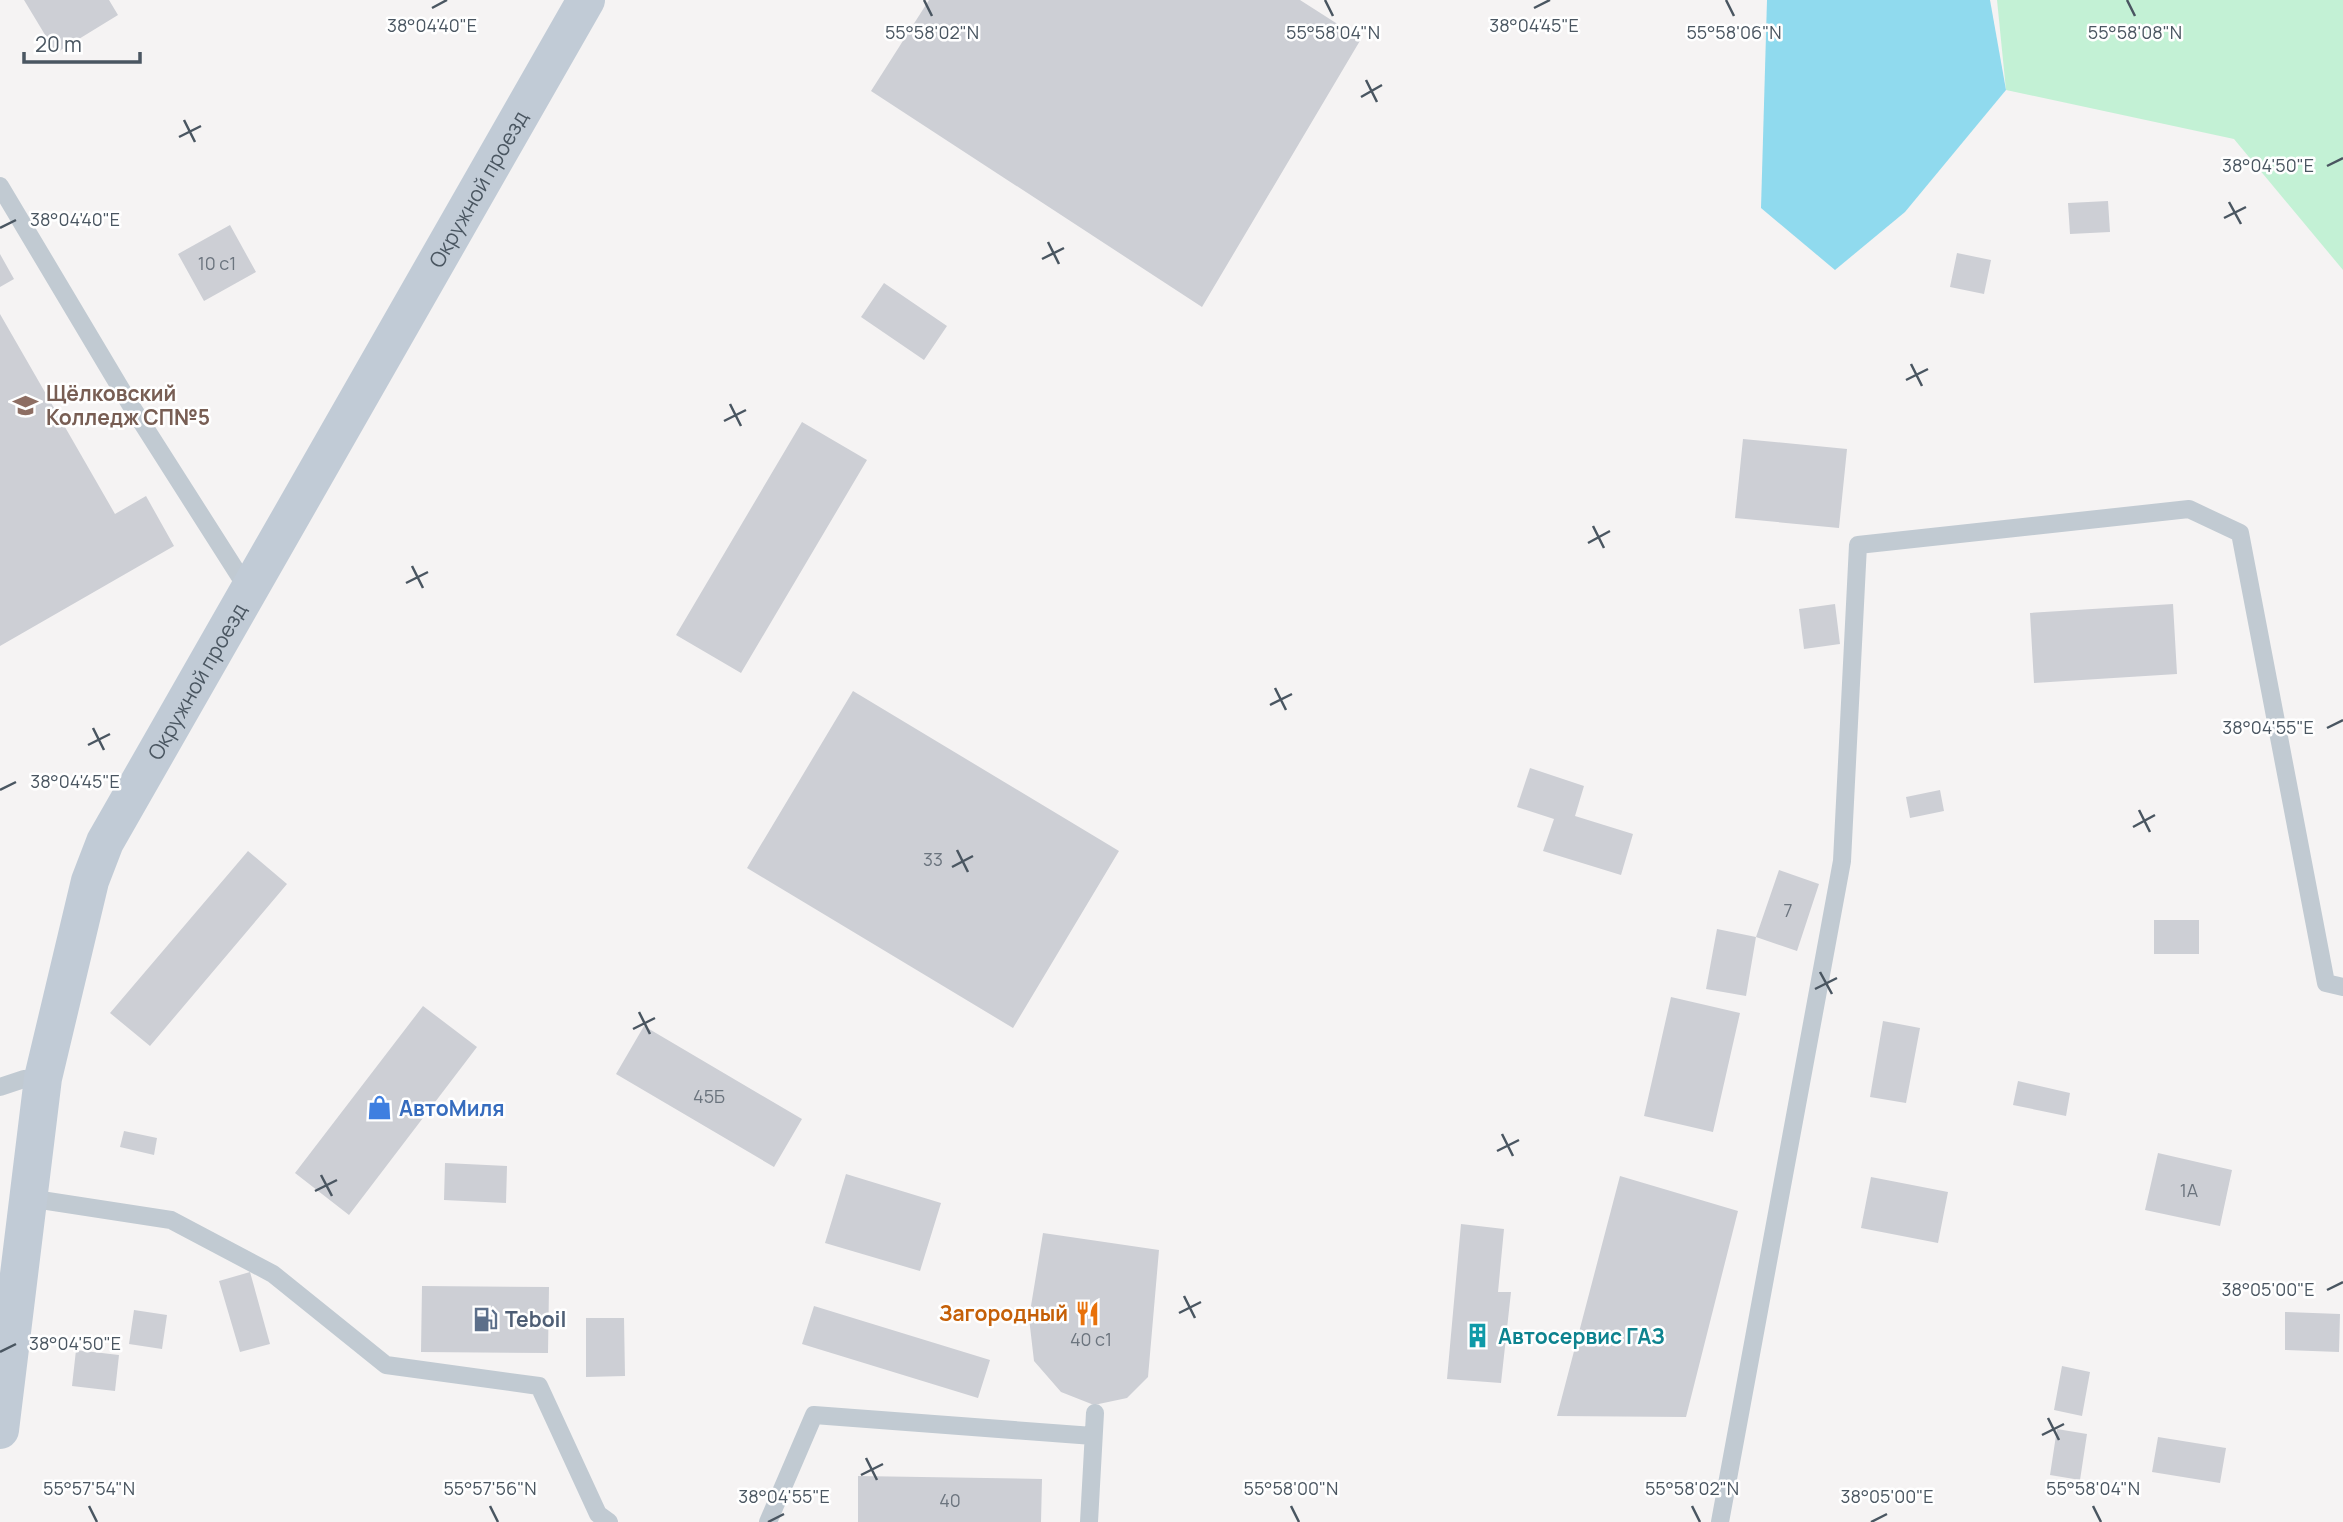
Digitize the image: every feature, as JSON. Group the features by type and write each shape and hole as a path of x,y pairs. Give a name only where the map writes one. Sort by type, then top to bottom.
{"street":[{"name":"Окружной проезд","path":"0,1430 43,1078 90,881 105,842 586,0"}],"lane":[{"path":"0,186 130,404 249,591"},
{"path":"1720,1522 1842,861 1858,545 2189,509 2240,533 2326,983 2343,988"},
{"path":"0,1087 24,1079 43,1078"},
{"path":"28,1198 171,1220 273,1274 386,1365 539,1387 599,1519"},
{"path":"1089,1522 1095,1413"},
{"path":"768,1522 814,1415 1093,1436"}],"green space":[{"path":"1997,0 2343,0 2343,270 2234,139 2006,90"}],"water":[{"path":"1767,0 1990,0 2006,90 1905,212 1835,270 1761,208"}],"building":[{"path":"24,0 109,0 118,15 56,53"},
{"path":"929,0 1300,0 1361,39 1202,307 871,91"},
{"path":"2108,201 2110,232 2070,234 2068,203"},
{"path":"230,225 256,272 204,301 178,254"},
{"path":"1957,253 1991,260 1984,294 1950,287"},
{"path":"0,254 14,279 0,287"},
{"path":"884,283 947,326 924,360 861,317"},
{"name":"Щёлковский Колледж СП№5","path":"0,314 115,514 146,496 174,546 0,646"},
{"path":"802,422 867,460 741,673 676,635"},
{"path":"1743,439 1847,449 1839,528 1735,518"},
{"path":"1835,604 1840,644 1804,649 1799,609"},
{"path":"2173,604 2177,674 2034,683 2030,613"},
{"path":"853,691 1119,851 1013,1028 747,868"},
{"path":"1530,768 1584,786 1575,816 1633,834 1621,875 1543,851 1554,819 1517,807"},
{"path":"1940,790 1944,811 1910,818 1906,797"},
{"path":"248,851 287,884 150,1046 110,1013"},
{"path":"1779,870 1819,884 1797,951 1756,937"},
{"path":"2154,920 2199,920 2199,954 2154,954"},
{"path":"1717,929 1756,937 1746,996 1706,989"},
{"path":"1671,997 1740,1013 1713,1132 1644,1116"},
{"path":"423,1006 477,1047 349,1215 295,1173"},
{"path":"1883,1021 1920,1028 1906,1103 1870,1097"},
{"path":"644,1026 802,1119 774,1167 616,1074"},
{"path":"2018,1081 2070,1093 2066,1116 2013,1105"},
{"path":"124,1131 157,1138 154,1155 120,1147"},
{"path":"2158,1153 2232,1170 2220,1226 2145,1210"},
{"path":"445,1163 507,1166 506,1203 444,1200"},
{"path":"846,1174 941,1203 920,1271 825,1243"},
{"name":"Автосервис ГАЗ","path":"1620,1176 1738,1211 1686,1417 1557,1416"},
{"path":"1871,1177 1948,1192 1938,1243 1861,1228"},
{"name":"Автосервис ГАЗ","path":"1461,1224 1504,1229 1498,1292 1511,1292 1501,1383 1447,1379"},
{"path":"1043,1233 1159,1250 1148,1377 1127,1398 1094,1405 1061,1392 1034,1361 1029,1318"},
{"path":"250,1272 270,1344 240,1352 219,1281"},
{"name":"Teboil","path":"422,1286 549,1287 548,1353 421,1352"},
{"path":"814,1306 990,1360 978,1398 802,1344"},
{"path":"134,1310 167,1315 162,1349 129,1344"},
{"path":"2285,1312 2340,1314 2339,1352 2285,1350"},
{"path":"586,1318 624,1318 625,1376 586,1377"},
{"path":"76,1350 119,1355 115,1391 72,1386"},
{"path":"2062,1366 2090,1372 2082,1416 2054,1410"},
{"path":"2057,1429 2087,1434 2080,1480 2050,1475"},
{"path":"2158,1437 2226,1448 2220,1483 2152,1472"},
{"path":"858,1476 1042,1479 1041,1522 858,1522"}],"place":[{"name":"Щёлковский Колледж СП№5","path":"26,405"},
{"name":"АвтоМиля","path":"379,1108"},
{"name":"Загородный","path":"1088,1313"},
{"name":"Teboil","path":"485,1319"},
{"name":"Автосервис ГАЗ","path":"1478,1336"}]}
